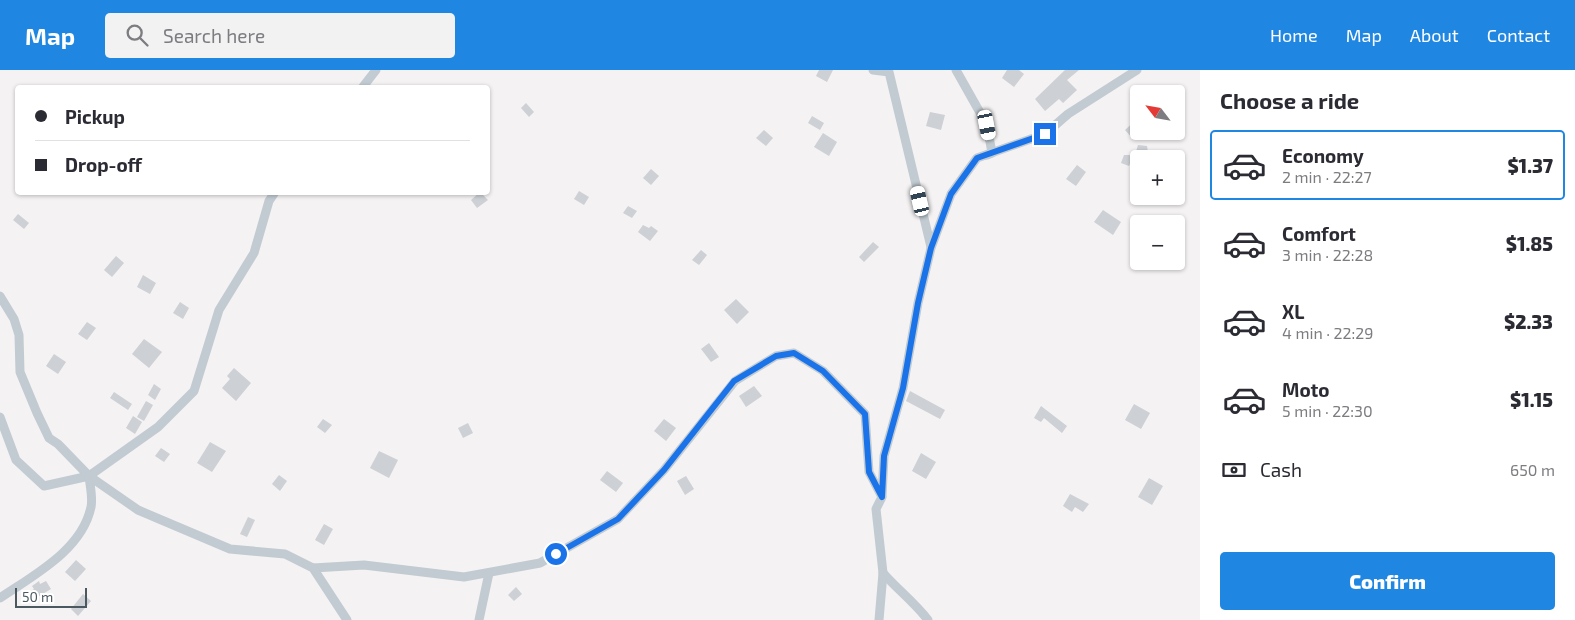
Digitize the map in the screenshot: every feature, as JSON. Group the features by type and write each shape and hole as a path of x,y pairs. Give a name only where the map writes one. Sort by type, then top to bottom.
{"street":[{"path":"364,85 376,70"},
{"path":"872,70 889,72 931,248"},
{"path":"956,70 987,125 992,153 977,158"},
{"path":"879,620 883,573 876,509 882,497 884,456 903,388 918,303 931,248 951,194 977,158 1045,134 1068,114 1137,70"},
{"path":"0,417 16,460 44,486 89,476 158,427 194,391 219,310 254,253 269,201 273,195"},
{"path":"0,296 14,319 19,335 20,372 37,414 49,438 58,444 89,476 138,510 230,549 286,554 313,568 347,620"},
{"path":"313,568 364,565 464,577 540,562 618,519 664,470 734,381 776,356 794,353 823,371 865,414 869,472 882,497"},
{"path":"0,598 50,563 77,540 91,507 89,476"},
{"path":"479,620 489,572"},
{"path":"883,573 919,608 928,620"}],"building":[{"path":"819,70 833,70 827,82 816,76"},
{"path":"1007,70 1019,70 1024,74 1014,87 1002,78"},
{"path":"1065,70 1079,70 1067,80 1077,90 1063,103 1059,99 1045,111 1035,99"},
{"path":"526,103 534,112 529,117 521,108"},
{"path":"930,112 945,115 941,130 926,126"},
{"path":"812,116 824,123 820,130 808,123"},
{"path":"1130,125 1130,136 1125,130"},
{"path":"764,130 773,138 766,146 756,138"},
{"path":"823,133 837,142 829,156 814,147"},
{"path":"1138,145 1147,146 1148,150 1136,150"},
{"path":"1124,155 1130,155 1129,166 1121,163"},
{"path":"1077,165 1086,172 1076,186 1066,179"},
{"path":"651,169 659,176 651,185 643,178"},
{"path":"579,191 589,197 584,205 574,199"},
{"path":"477,195 483,195 488,200 477,208 471,200"},
{"path":"628,206 637,211 632,218 623,213"},
{"path":"1103,210 1121,222 1113,235 1094,222"},
{"path":"18,214 29,223 24,229 13,220"},
{"path":"643,225 649,228 651,226 658,231 650,241 638,232"},
{"path":"873,242 879,247 864,262 859,257"},
{"path":"701,250 707,255 699,265 692,260"},
{"path":"116,256 124,263 112,277 104,270"},
{"path":"143,275 156,283 150,294 137,287"},
{"path":"736,299 749,312 737,324 724,310"},
{"path":"180,302 189,308 183,319 173,313"},
{"path":"87,322 96,328 87,340 78,334"},
{"path":"144,339 162,352 149,368 132,354"},
{"path":"709,343 719,357 711,362 701,349"},
{"path":"54,354 66,362 58,374 46,366"},
{"path":"234,368 251,383 236,401 222,388 230,379 227,376"},
{"path":"154,384 161,389 155,400 148,395"},
{"path":"754,386 762,396 746,407 739,396"},
{"path":"910,391 945,410 940,419 906,401"},
{"path":"114,392 132,404 128,410 110,398"},
{"path":"146,401 153,405 144,421 137,417"},
{"path":"1134,404 1150,413 1141,429 1125,420"},
{"path":"1041,406 1067,426 1062,433 1044,418 1041,422 1034,418"},
{"path":"133,416 142,422 135,434 126,428"},
{"path":"323,419 332,425 325,433 317,427"},
{"path":"664,419 676,428 666,441 654,431"},
{"path":"468,423 473,433 463,438 458,428"},
{"path":"210,442 226,451 212,472 197,463"},
{"path":"161,448 170,454 164,462 155,456"},
{"path":"379,451 398,460 389,478 370,468"},
{"path":"921,453 936,462 926,479 912,471"},
{"path":"607,471 623,483 616,492 600,480"},
{"path":"279,475 287,481 280,491 272,484"},
{"path":"686,476 694,489 685,495 677,481"},
{"path":"1149,478 1163,486 1152,505 1138,497"},
{"path":"1070,494 1089,504 1083,512 1075,507 1072,512 1063,506"},
{"path":"248,517 255,520 247,537 240,534"},
{"path":"324,524 333,529 324,545 315,540"},
{"path":"76,560 86,569 75,581 65,572"},
{"path":"39,581 40,584 46,581 51,589 36,598 31,591 34,589 32,586"},
{"path":"516,587 522,594 514,601 508,595"},
{"path":"83,594 91,601 78,616 71,609"}],"route":[{"path":"556,554 618,519 664,470 710,409 734,381 776,356 794,353 823,371 865,414 869,472 882,497 884,456 903,388 918,303 931,248 951,194 977,158 1045,134"}]}
